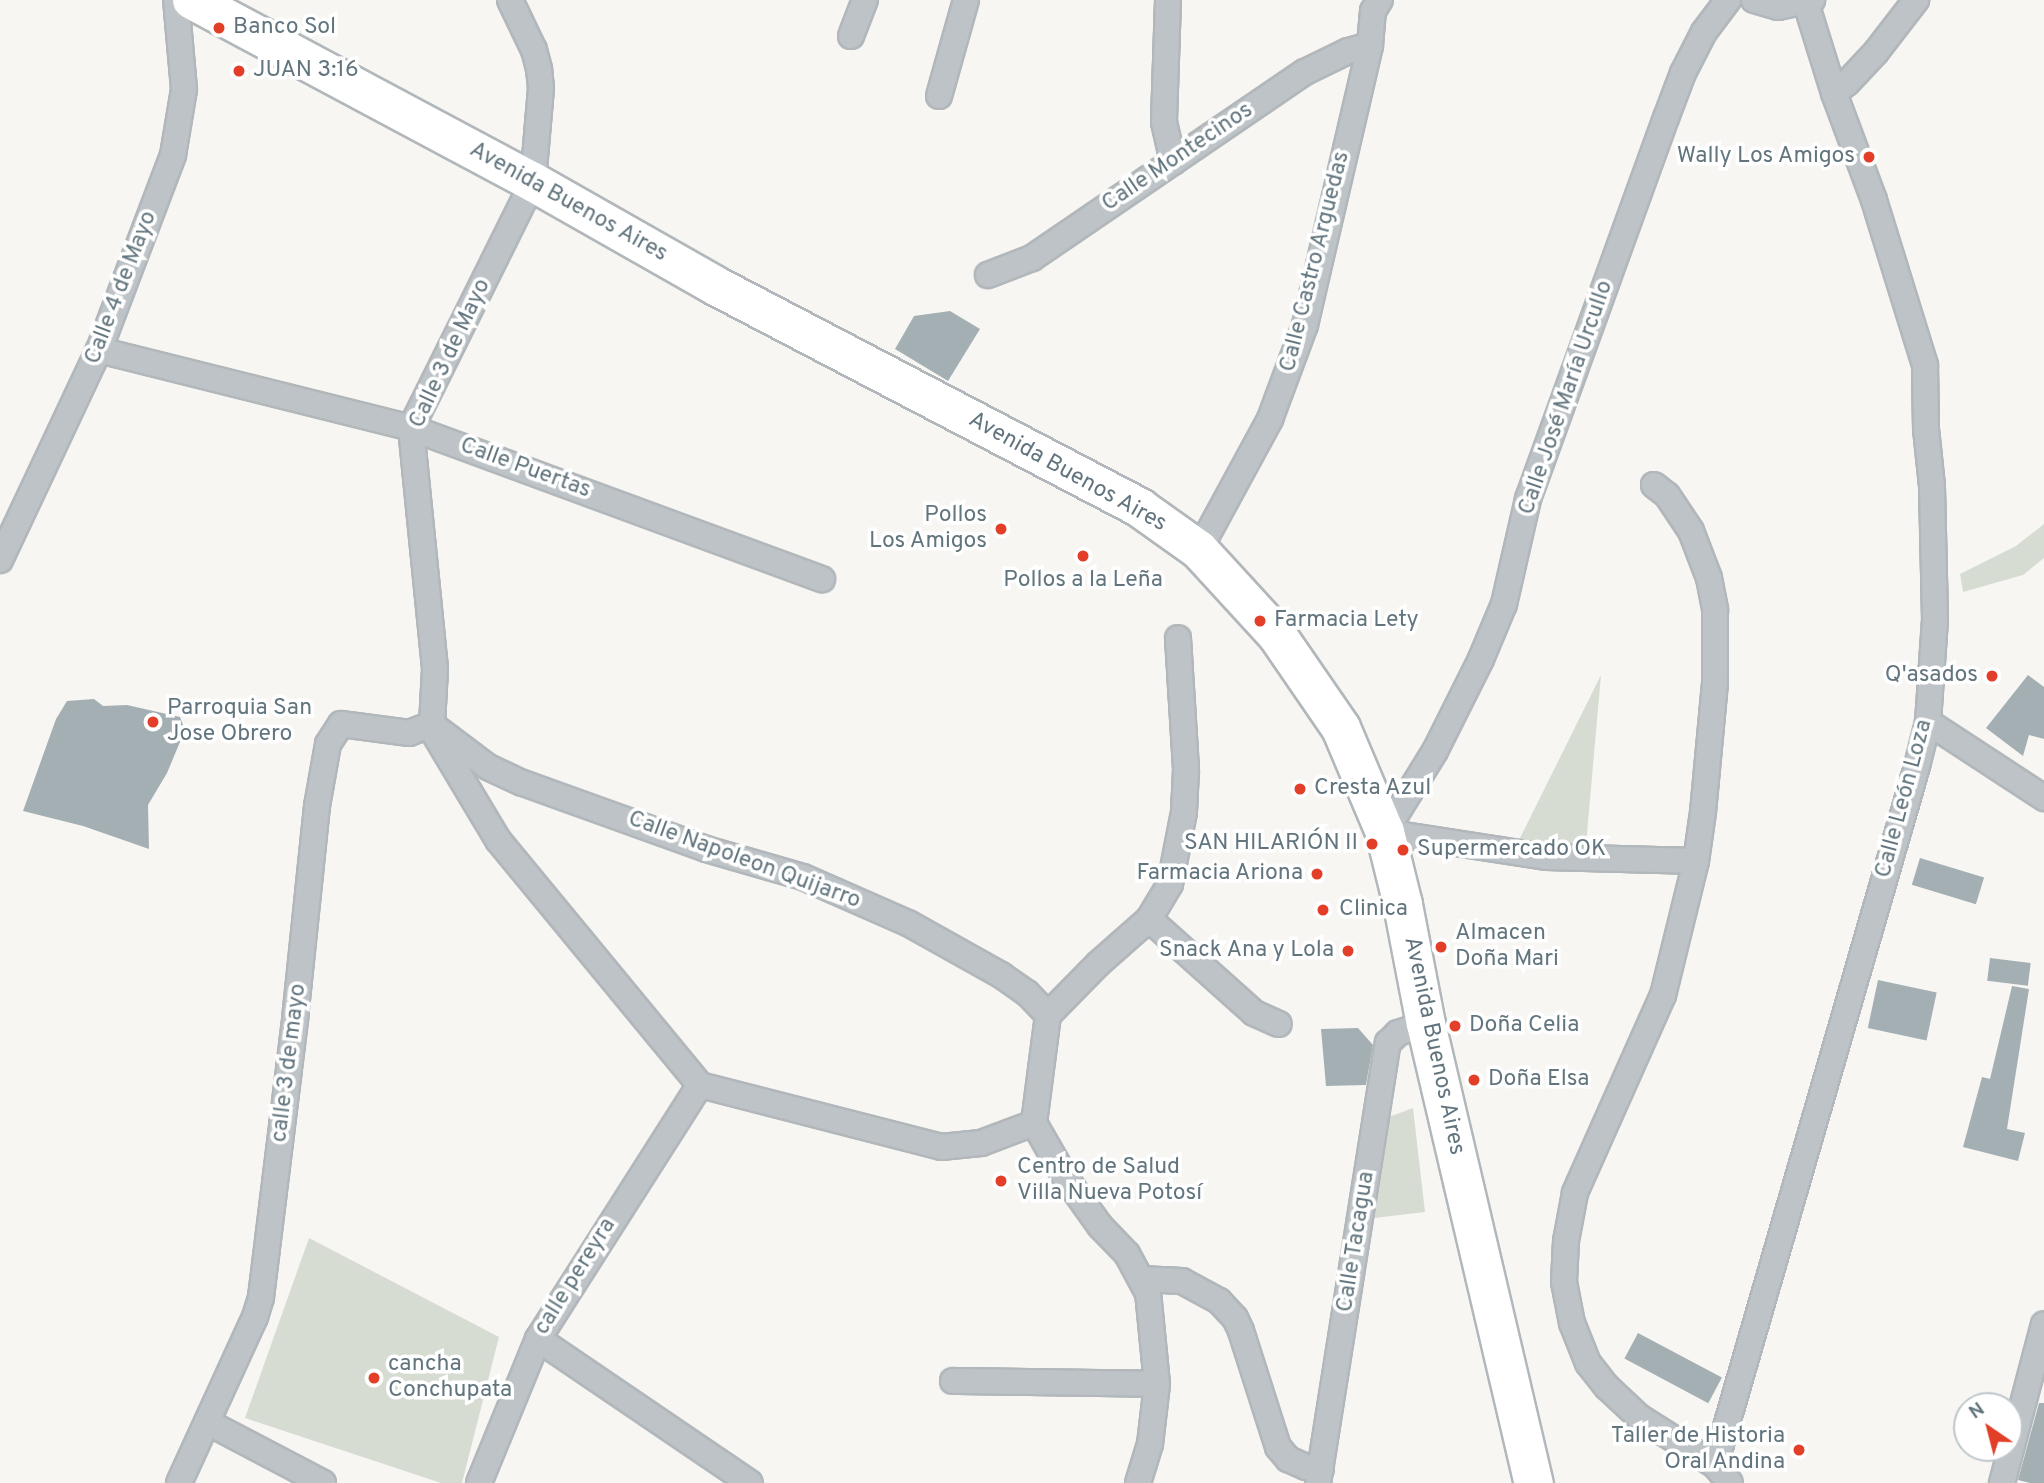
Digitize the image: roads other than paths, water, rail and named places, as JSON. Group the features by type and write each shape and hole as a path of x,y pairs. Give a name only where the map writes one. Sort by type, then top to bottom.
{"main road":[{"name":"Avenida Buenos Aires","path":"192,0 533,183 714,285 1140,508 1199,550 1277,635 1341,728 1385,832 1403,905 1426,1024 1534,1483"}],"street":[{"name":"Calle 4 de Mayo","path":"0,560 99,350 173,155 184,89 176,0"},
{"name":"Calle 3 de Mayo","path":"432,724 435,669 411,429 533,183 541,89 539,69 534,50 510,0"},
{"path":"851,37 865,0"},
{"path":"939,96 966,0"},
{"path":"1168,0 1164,122 1172,162"},
{"name":"Calle José María Urcullo","path":"1385,832 1435,751 1481,659 1504,604 1528,499 1666,118 1683,73 1704,32 1728,0"},
{"path":"1754,0 1778,7 1809,2"},
{"path":"1833,93 1876,52 1916,0"},
{"name":"Calle León Loza","path":"1722,1474 1928,722 1935,619 1932,486 1926,429 1925,365 1874,200 1833,93 1809,2"},
{"name":"Calle Castro Arguedas","path":"1199,550 1242,476 1288,376 1305,325 1370,45 1372,4"},
{"name":"Calle Montecinos","path":"988,275 1032,258 1305,72 1348,51 1370,45"},
{"name":"Calle Puertas","path":"99,350 411,429 822,579"},
{"path":"1654,485 1667,495 1691,531 1709,578 1715,611 1715,683 1696,861 1663,995 1576,1193 1566,1241 1564,1282 1572,1323 1584,1353 1608,1387 1639,1418 1722,1474"},
{"path":"1138,1483 1150,1444 1157,1384 1148,1293 1127,1254 1084,1205 1034,1123 1048,1015 1098,964 1149,919 1170,884 1185,812 1186,769 1178,638"},
{"path":"1928,722 2044,798"},
{"name":"calle 3 de mayo","path":"179,1483 255,1318 261,1297 325,755 341,724 408,733 432,724"},
{"path":"432,724 498,840 700,1085 941,1147 981,1143 1034,1123"},
{"name":"Calle Napoleon Quijarro","path":"432,724 488,766 523,783 706,849 803,877 908,923 1001,975 1027,993 1048,1015"},
{"path":"1385,832 1546,857 1696,861"},
{"path":"1149,919 1254,1013 1279,1024"},
{"name":"Calle Tacagua","path":"1319,1476 1388,1043 1398,1033 1426,1024"},
{"name":"calle pereyra","path":"479,1483 538,1339 700,1085"},
{"path":"1141,1279 1182,1281 1219,1301 1235,1318 1278,1447 1288,1459 1319,1476"},
{"path":"2002,1483 2044,1324"},
{"path":"538,1339 750,1483"},
{"path":"953,1381 1157,1384"},
{"path":"207,1422 323,1483"}],"place":[{"name":"Banco Sol","path":"219,28"},
{"name":"JUAN 3:16","path":"239,71"},
{"name":"Wally Los Amigos","path":"1869,157"},
{"name":"Pollos Los Amigos","path":"1001,529"},
{"name":"Pollos a la Leña","path":"1083,556"},
{"name":"Farmacia Lety","path":"1260,621"},
{"name":"Q'asados","path":"1992,676"},
{"name":"Parroquia San Jose Obrero","path":"153,722"},
{"name":"Cresta Azul","path":"1300,789"},
{"name":"SAN HILARIÓN II","path":"1372,844"},
{"name":"Supermercado OK","path":"1403,850"},
{"name":"Farmacia Ariona","path":"1317,874"},
{"name":"Clinica","path":"1323,910"},
{"name":"Almacen Doña Mari","path":"1441,947"},
{"name":"Snack Ana y Lola","path":"1348,951"},
{"name":"Doña Celia","path":"1455,1026"},
{"name":"Doña Elsa","path":"1474,1080"},
{"name":"Centro de Salud Villa Nueva Potosí","path":"1001,1181"},
{"name":"cancha Conchupata","path":"374,1378"},
{"name":"Taller de Historia Oral Andina","path":"1799,1450"}]}
